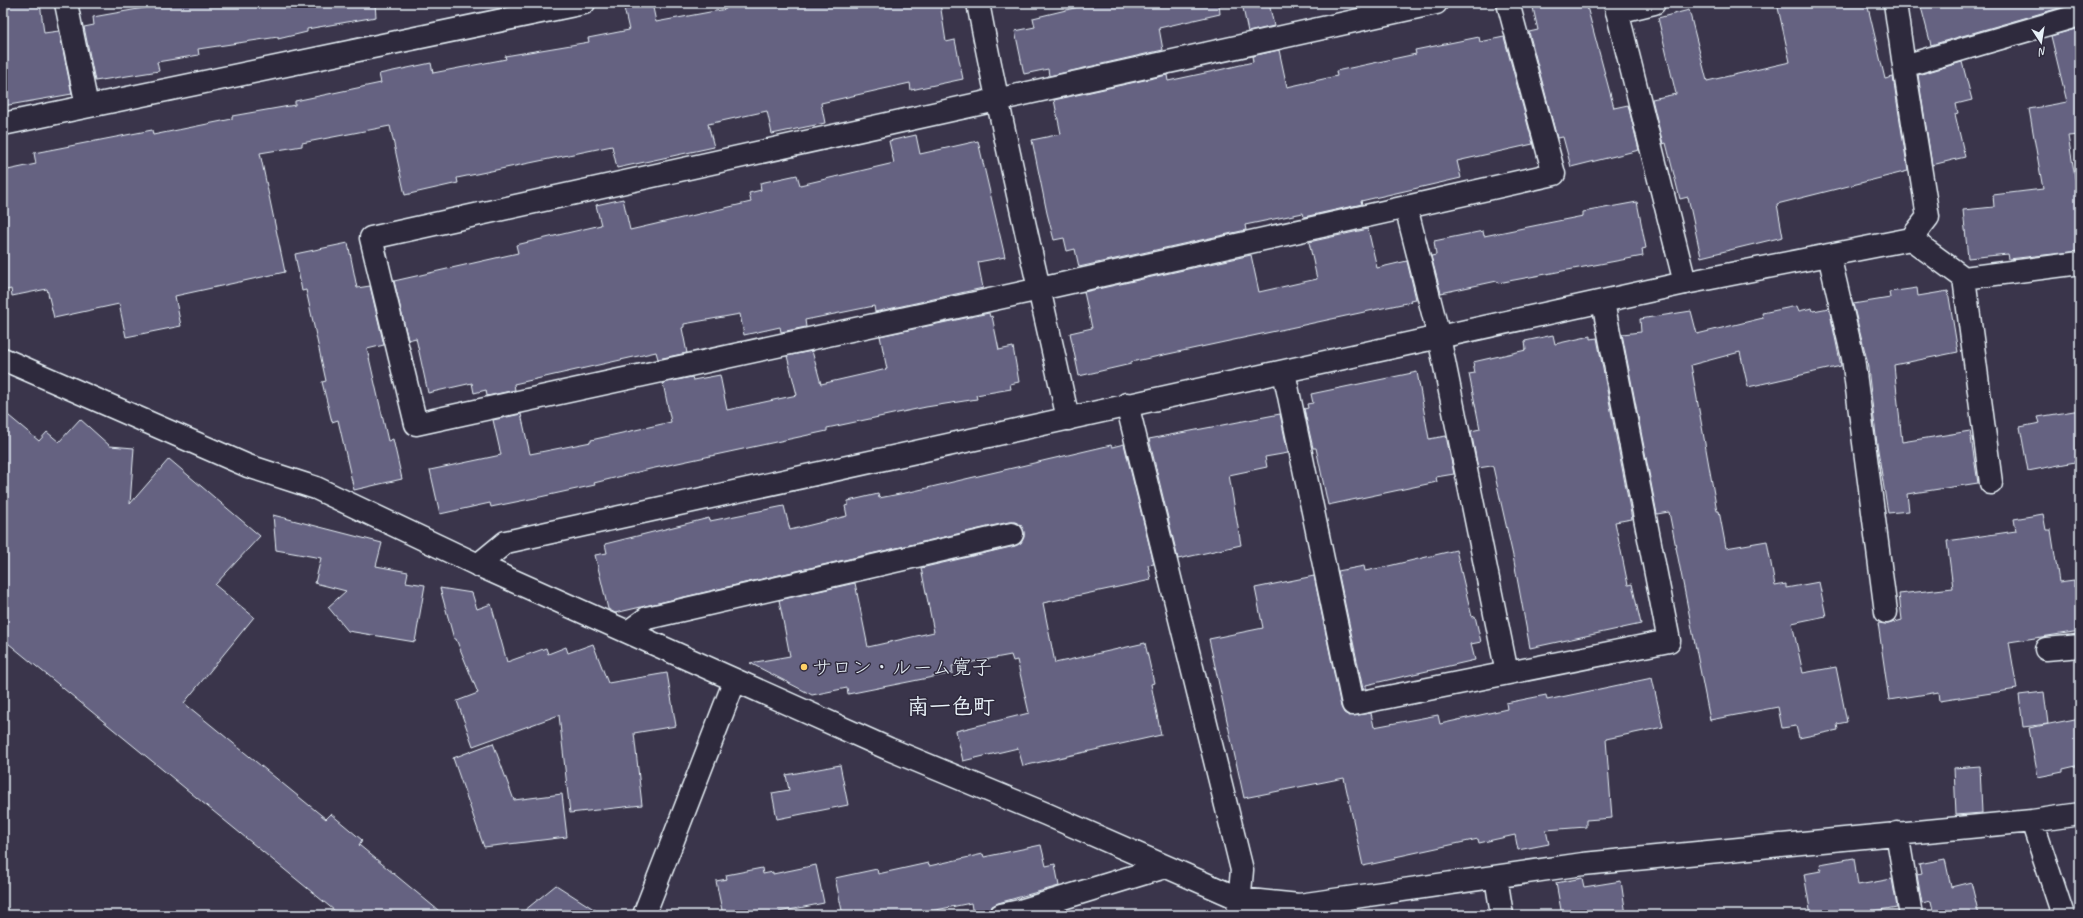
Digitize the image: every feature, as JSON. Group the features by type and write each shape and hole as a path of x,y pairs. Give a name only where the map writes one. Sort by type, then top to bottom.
{"street":[{"path":"66,3 88,106"},
{"path":"3,124 584,3"},
{"path":"978,3 997,101 1068,419"},
{"path":"1436,3 371,238 416,424 1040,289 1554,174 1508,3"},
{"path":"1654,3 1616,7 1684,283"},
{"path":"478,565 506,542 1068,419 1127,404 1284,372 1684,283 1911,239 1928,217 1895,3"},
{"path":"1904,66 2080,15"},
{"path":"1406,207 1439,337 1507,672"},
{"path":"1911,239 1964,278 2080,263"},
{"path":"1829,255 1853,358 1886,612"},
{"path":"1964,278 1991,483"},
{"path":"1284,372 1353,704 1507,672 1670,641 1603,302"},
{"path":"3,359 248,466 316,488 478,565 889,749 1165,867 1239,907 1299,905 1583,864 2032,821 2080,814"},
{"path":"1127,404 1242,870 1239,907"},
{"path":"628,632 647,618 1012,534"},
{"path":"2046,649 2080,646"},
{"path":"646,909 735,680"},
{"path":"2032,821 2063,915"},
{"path":"1896,833 1911,915"},
{"path":"1000,915 1020,911 1165,867"},
{"path":"1496,877 1502,915"}],"building":[{"path":"3,3 40,3 44,33 59,31 72,94 3,106"},
{"path":"172,3 375,3 376,17 307,29 307,32 278,39 278,37 198,49 199,55 157,62 159,71 95,81 84,27 94,25 93,17"},
{"path":"652,3 656,22 726,9 724,3 940,3 946,42 955,40 963,79 911,90 910,83 821,103 825,123 772,134 767,111 708,124 714,147 617,168 612,146 457,178 458,183 405,195 390,126 302,143 302,146 260,153 285,272 175,296 181,326 126,337 119,304 54,318 47,289 12,296 11,289 3,291 3,171 36,164 34,153 152,130 153,135 232,119 232,116 295,105 295,101 381,83 379,74 431,63 433,73 506,59 505,56 589,42 588,38 629,30 624,8"},
{"path":"1095,3 1219,3 1220,14 1159,28 1163,50 1049,76 1048,69 1024,74 1015,31 1035,27 1033,18"},
{"path":"1242,3 1269,3 1274,26 1248,32"},
{"path":"1532,3 1586,3 1614,108 1628,105 1639,150 1571,167 1563,137 1557,138 1529,32 1538,30"},
{"path":"1777,3 1867,3 1885,79 1893,77 1908,171 1777,204 1783,237 1701,257 1688,197 1680,199 1666,143 1663,144 1652,99 1676,94 1658,18 1689,10 1707,81 1790,62"},
{"path":"1920,3 2072,3 2073,4 1931,45"},
{"path":"2079,28 2080,135 2068,136 2077,189 2080,188 2080,251 2009,259 2008,254 1968,258 1963,210 1994,207 1993,195 2043,189 2029,109 2067,102 2051,36"},
{"path":"1479,37 1480,42 1504,37 1533,144 1457,161 1461,178 1361,201 1362,204 1304,217 1303,213 1245,225 1246,230 1079,267 1075,249 1067,251 1064,238 1054,240 1032,140 1061,134 1054,100 1167,75 1168,81 1219,70 1253,62 1252,56 1279,50 1287,87 1337,76 1336,71 1416,54 1415,50"},
{"path":"1962,62 1972,100 1956,104 1958,113 1955,114 1965,157 1932,165 1918,75"},
{"path":"916,135 920,154 978,141 1005,257 978,262 983,288 875,312 874,306 805,320 806,327 781,332 780,327 744,335 740,314 684,324 684,327 682,328 687,353 658,359 656,352 514,384 515,390 487,396 486,390 474,393 472,383 428,393 416,338 408,340 394,281 518,253 516,245 601,225 596,205 623,199 630,230 751,202 749,193 761,190 760,183 797,175 800,185 894,163 889,141"},
{"path":"1637,202 1646,248 1642,249 1643,256 1498,283 1497,281 1441,293 1431,256 1436,255 1434,241 1483,231 1484,236 1583,216 1583,212"},
{"path":"1368,229 1377,268 1407,261 1416,299 1410,300 1411,302 1131,362 1131,364 1079,376 1070,333 1092,328 1084,292 1251,255 1259,292 1317,279 1309,242"},
{"path":"348,243 357,288 370,286 384,345 367,349 388,441 393,439 402,479 354,490 338,420 332,422 322,382 326,381 306,290 302,291 295,254"},
{"path":"1917,288 1918,296 1948,291 1958,352 1894,365 1902,442 1970,431 1978,483 1907,494 1909,511 1888,513 1877,444 1867,360 1853,304 1890,298 1889,292"},
{"path":"1797,306 1799,311 1812,308 1813,311 1829,308 1841,366 1748,387 1740,352 1691,365 1717,511 1719,511 1726,548 1767,541 1775,586 1786,584 1786,588 1819,582 1826,616 1792,623 1803,673 1836,667 1847,722 1837,724 1838,730 1799,738 1796,726 1782,728 1778,707 1710,720 1669,512 1657,514 1622,334 1641,332 1640,319 1691,311 1697,334 1763,318 1762,313"},
{"path":"989,313 990,317 992,316 999,350 1013,347 1019,382 1010,384 1011,389 976,395 977,399 926,407 827,428 827,431 650,469 594,483 595,485 491,507 490,503 440,514 430,470 501,455 493,420 521,414 530,454 591,442 591,440 671,422 663,383 692,377 693,380 720,375 727,410 797,395 787,356 812,351 821,384 887,369 880,336"},
{"path":"1553,335 1555,344 1591,336 1591,339 1597,338 1632,519 1615,522 1628,585 1632,584 1641,624 1530,648 1513,556 1493,467 1478,468 1471,431 1480,429 1469,374 1475,373 1473,362 1526,350 1525,341"},
{"path":"1417,372 1429,439 1446,436 1454,474 1436,477 1437,482 1328,505 1316,448 1313,448 1304,409 1308,408 1307,404 1313,403 1311,394"},
{"path":"2080,410 2080,461 2028,471 2020,427 2040,423 2038,417"},
{"path":"3,411 39,441 47,432 59,442 80,419 110,446 134,448 130,504 169,459 260,536 215,585 254,617 184,703 326,819 331,814 362,840 359,845 444,915 340,915 3,639"},
{"path":"1280,414 1288,453 1265,457 1267,467 1229,475 1241,545 1178,559 1149,439"},
{"path":"1124,444 1154,564 1148,565 1151,580 1043,603 1055,663 1145,643 1154,683 1151,684 1161,735 1023,766 1018,748 963,761 956,731 1029,713 1017,660 1013,661 1011,655 952,666 953,673 848,694 847,688 812,695 750,663 790,656 779,600 855,583 868,647 934,632 921,568 1015,546 1021,543 1024,537 1024,532 1021,525 1015,522 1009,522 615,613 608,609 595,555 607,553 605,544 709,518 710,521 784,506 790,530 847,516 845,506 848,505 848,501 878,494 879,498 910,492 1111,445 1112,447"},
{"path":"2043,514 2046,530 2051,530 2059,582 2074,580 2074,587 2080,586 2080,631 2009,642 2017,689 1940,701 1939,692 1889,700 1878,623 1888,624 1902,620 1899,594 1953,588 1947,541 2016,531 2014,519"},
{"path":"273,515 382,543 376,566 408,572 406,582 425,585 415,642 348,631 328,607 346,591 315,583 321,558 276,550"},
{"path":"1456,550 1472,617 1475,616 1481,642 1471,644 1475,660 1366,685 1366,689 1363,689 1338,571 1364,566 1365,571"},
{"path":"1314,576 1341,707 1344,713 1349,716 1371,713 1374,727 1438,715 1440,724 1507,709 1506,703 1546,695 1547,700 1652,678 1663,727 1606,739 1612,818 1586,820 1586,827 1546,830 1549,844 1518,850 1515,835 1479,843 1478,839 1395,857 1396,859 1363,866 1344,778 1244,798 1209,639 1263,628 1255,588"},
{"path":"440,588 472,593 477,609 491,604 507,662 546,648 548,654 566,647 568,653 593,644 608,683 667,673 676,726 634,733 642,805 570,813 559,715 473,746 457,701 478,693 456,639 454,639"},
{"path":"2044,692 2048,724 2023,727 2019,695"},
{"path":"2080,718 2080,765 2063,769 2063,772 2038,777 2029,728"},
{"path":"493,743 514,800 562,794 567,837 484,847 453,758"},
{"path":"840,765 848,805 777,819 772,793 789,790 786,775"},
{"path":"1980,766 1982,813 1956,815 1954,768"},
{"path":"1041,845 1046,866 1055,864 1059,886 998,903 992,906 989,915 973,915 971,903 911,915 843,915 835,878 877,869 878,874 928,863 929,866 983,854 984,857"},
{"path":"1854,858 1858,885 1892,879 1897,907 1851,915 1811,915 1804,874 1821,871 1820,864"},
{"path":"1945,859 1951,887 1971,882 1979,915 1934,915 1931,901 1922,903 1917,875 1921,874 1919,864"},
{"path":"816,865 824,903 779,912 780,915 723,915 716,881 727,879 726,875 762,868 763,874 773,872 773,874"},
{"path":"1582,878 1584,887 1621,881 1626,915 1562,915 1556,883"},
{"path":"556,885 603,915 519,915"}],"place":[{"name":"サロン・ルーム寛子","path":"804,667"}],"district":[{"name":"南一色町","path":"951,706"}]}
